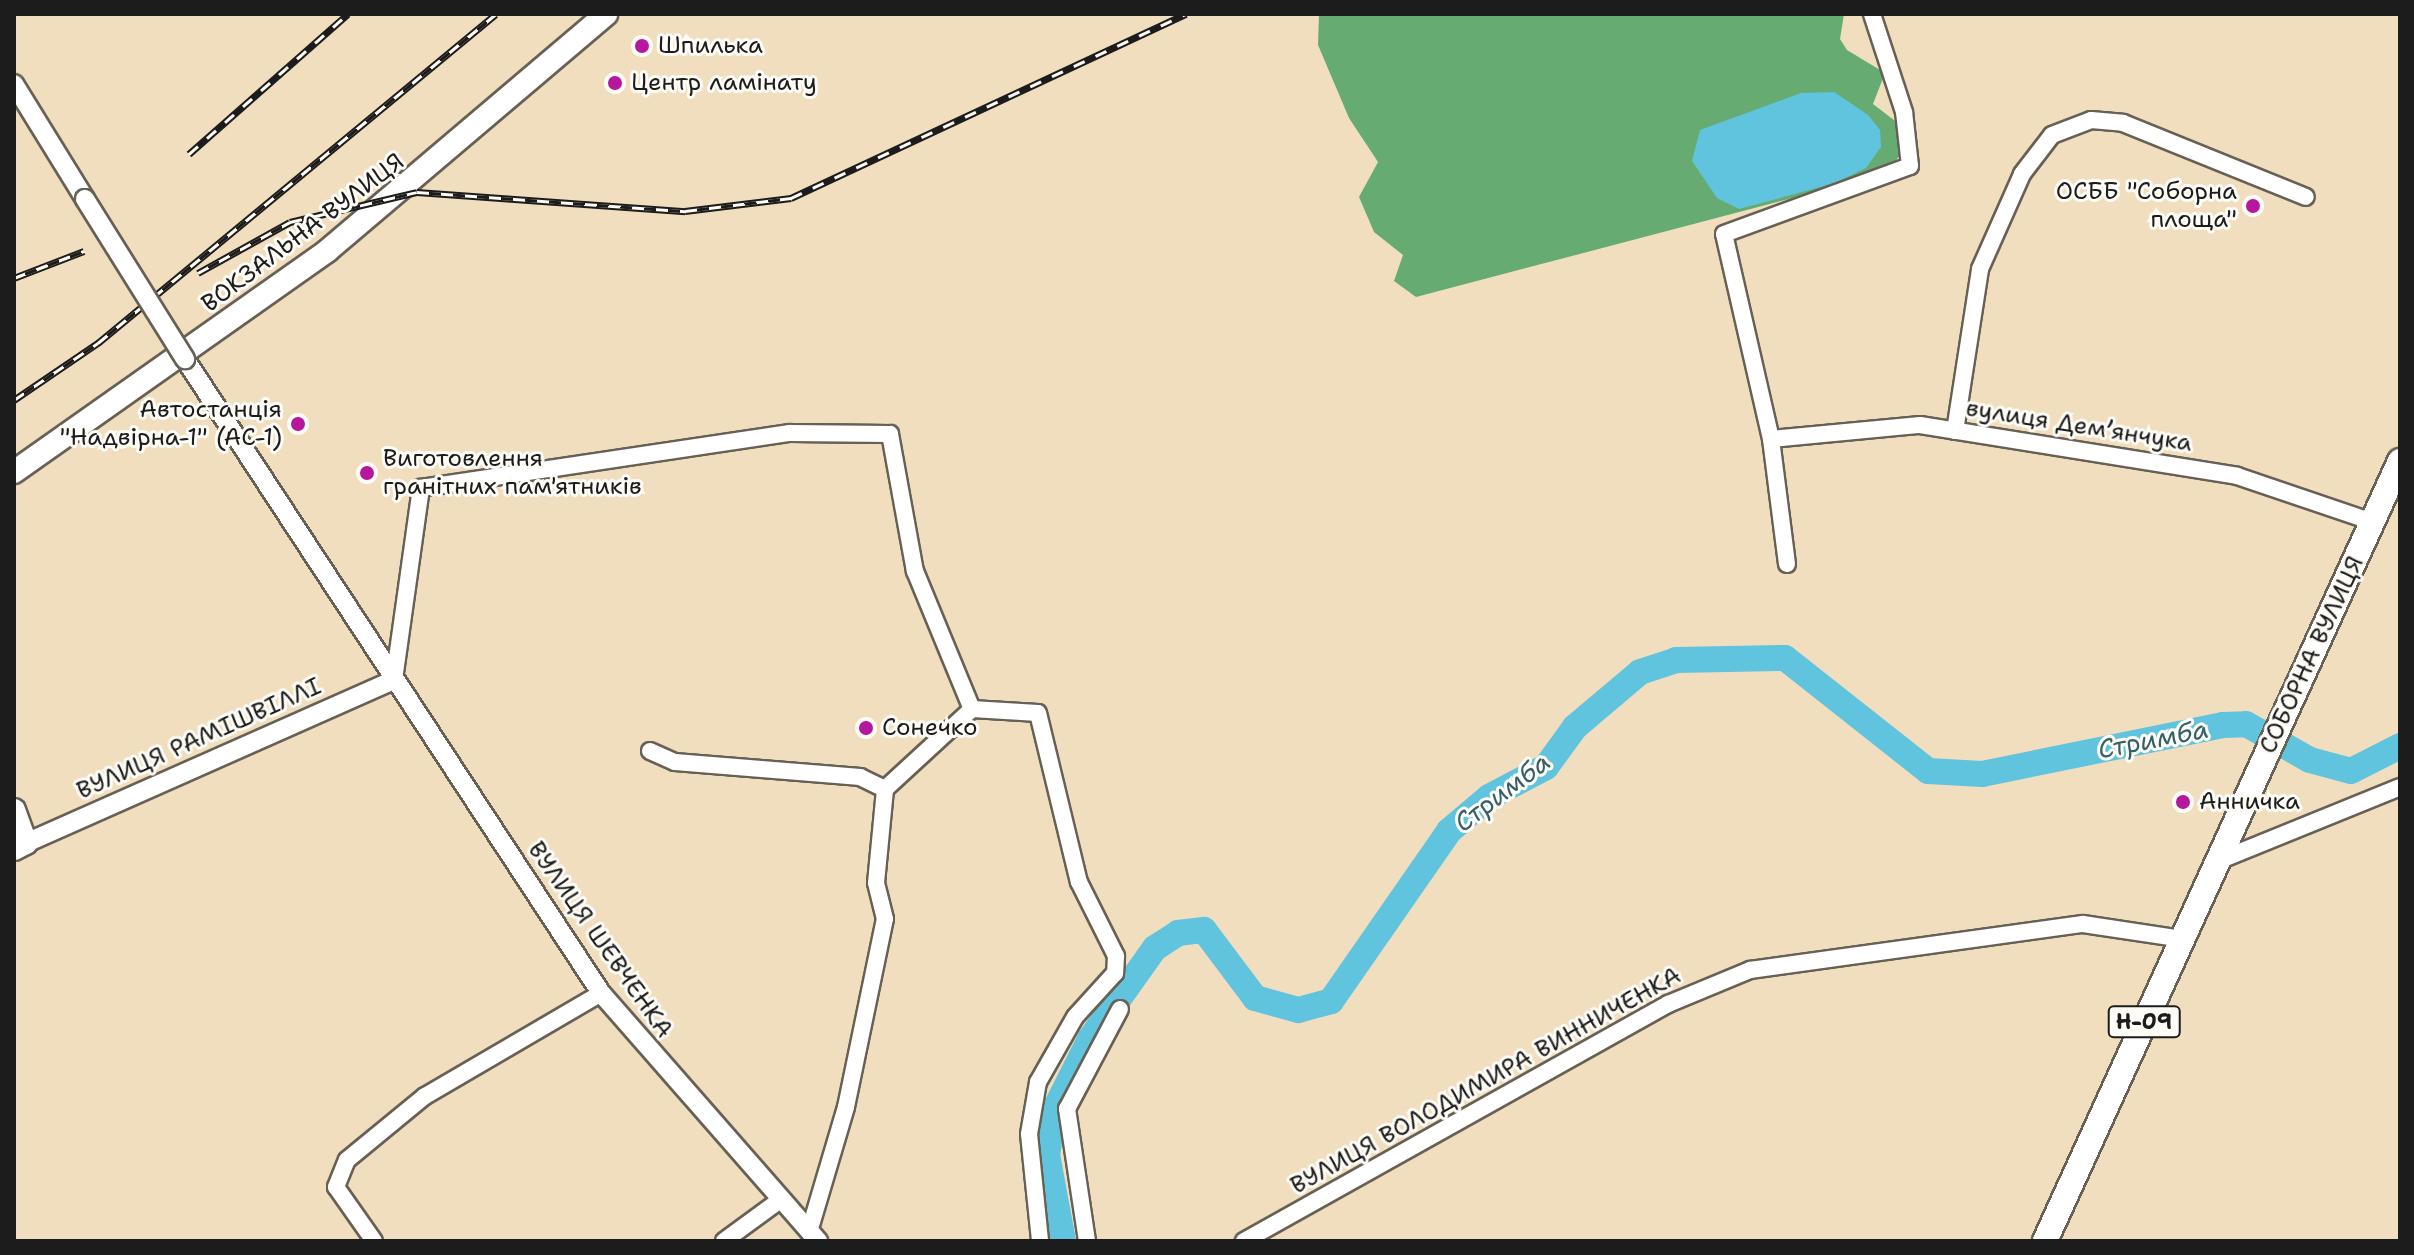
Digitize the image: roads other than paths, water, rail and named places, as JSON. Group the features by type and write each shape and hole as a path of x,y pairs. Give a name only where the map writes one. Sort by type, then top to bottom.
{"main road":[{"name":"ВОКЗАЛЬНА ВУЛИЦЯ","path":"14,472 327,251 606,14"},
{"name":"СОБОРНА ВУЛИЦЯ","path":"2045,1241 2400,461"},
{"path":"14,810 20,846"}],"street":[{"path":"1787,564 1771,439 1724,234 1910,166 1904,112 1872,14"},
{"name":"ВУЛИЦЯ ШЕВЧЕНКА","path":"14,84 370,646 601,993 814,1236"},
{"path":"1955,431 1980,269 2022,174 2052,135 2091,120 2123,123 2306,197"},
{"name":"вулиця Демʼянчука","path":"1771,439 1873,426 1955,431 2237,476 2373,522"},
{"path":"394,680 421,488 790,433 890,434 915,571 972,709"},
{"name":"ВУЛИЦЯ РАМІШВІЛЛІ","path":"20,846 394,680"},
{"path":"814,1236 846,1107 885,919 876,883 885,789 972,709 1038,713 1079,882 1116,956 1115,973 1053,1048 1038,1082 1029,1134 1040,1241"},
{"path":"650,751 675,762 860,777 885,789"},
{"path":"2218,861 2400,787"},
{"name":"ВУЛИЦЯ ВОЛОДИМИРА ВИННИЧЕНКА","path":"1244,1241 1668,1004 1750,970 2083,924 2182,939"},
{"path":"374,1241 336,1187 347,1160 425,1096 601,993"},
{"path":"1087,1241 1067,1109 1120,1009"},
{"path":"724,1241 780,1200"}],"water":[{"path":"1834,92 1868,115 1880,130 1881,147 1866,168 1835,183 1739,209 1717,198 1692,161 1700,130 1801,93"}],"waterway":[{"name":"Стримба","path":"1063,1241 1047,1155 1054,1111 1090,1039 1155,948 1178,933 1204,930 1255,998 1298,1010 1331,1001 1449,831 1489,797 1546,767 1575,727 1640,672 1676,660 1785,658 1928,771 1982,774 2223,725 2246,724 2310,760 2351,771 2400,746"}],"railway":[{"path":"189,154 348,14"},
{"path":"14,400 98,343 496,14"},
{"path":"198,273 290,222 417,192 685,211 791,198 1186,14"},
{"path":"14,278 84,251"}],"place":[{"name":"Шпилька","path":"642,46"},
{"name":"Центр ламінату","path":"615,83"},
{"name":"ОСББ \"Соборна площа\"","path":"2253,206"},
{"name":"Автостанція \"Надвірна-1\" (АС-1)","path":"298,424"},
{"name":"Виготовлення гранітних пам'ятників","path":"367,473"},
{"name":"Сонечко","path":"866,728"},
{"name":"Анничка","path":"2183,802"}]}
